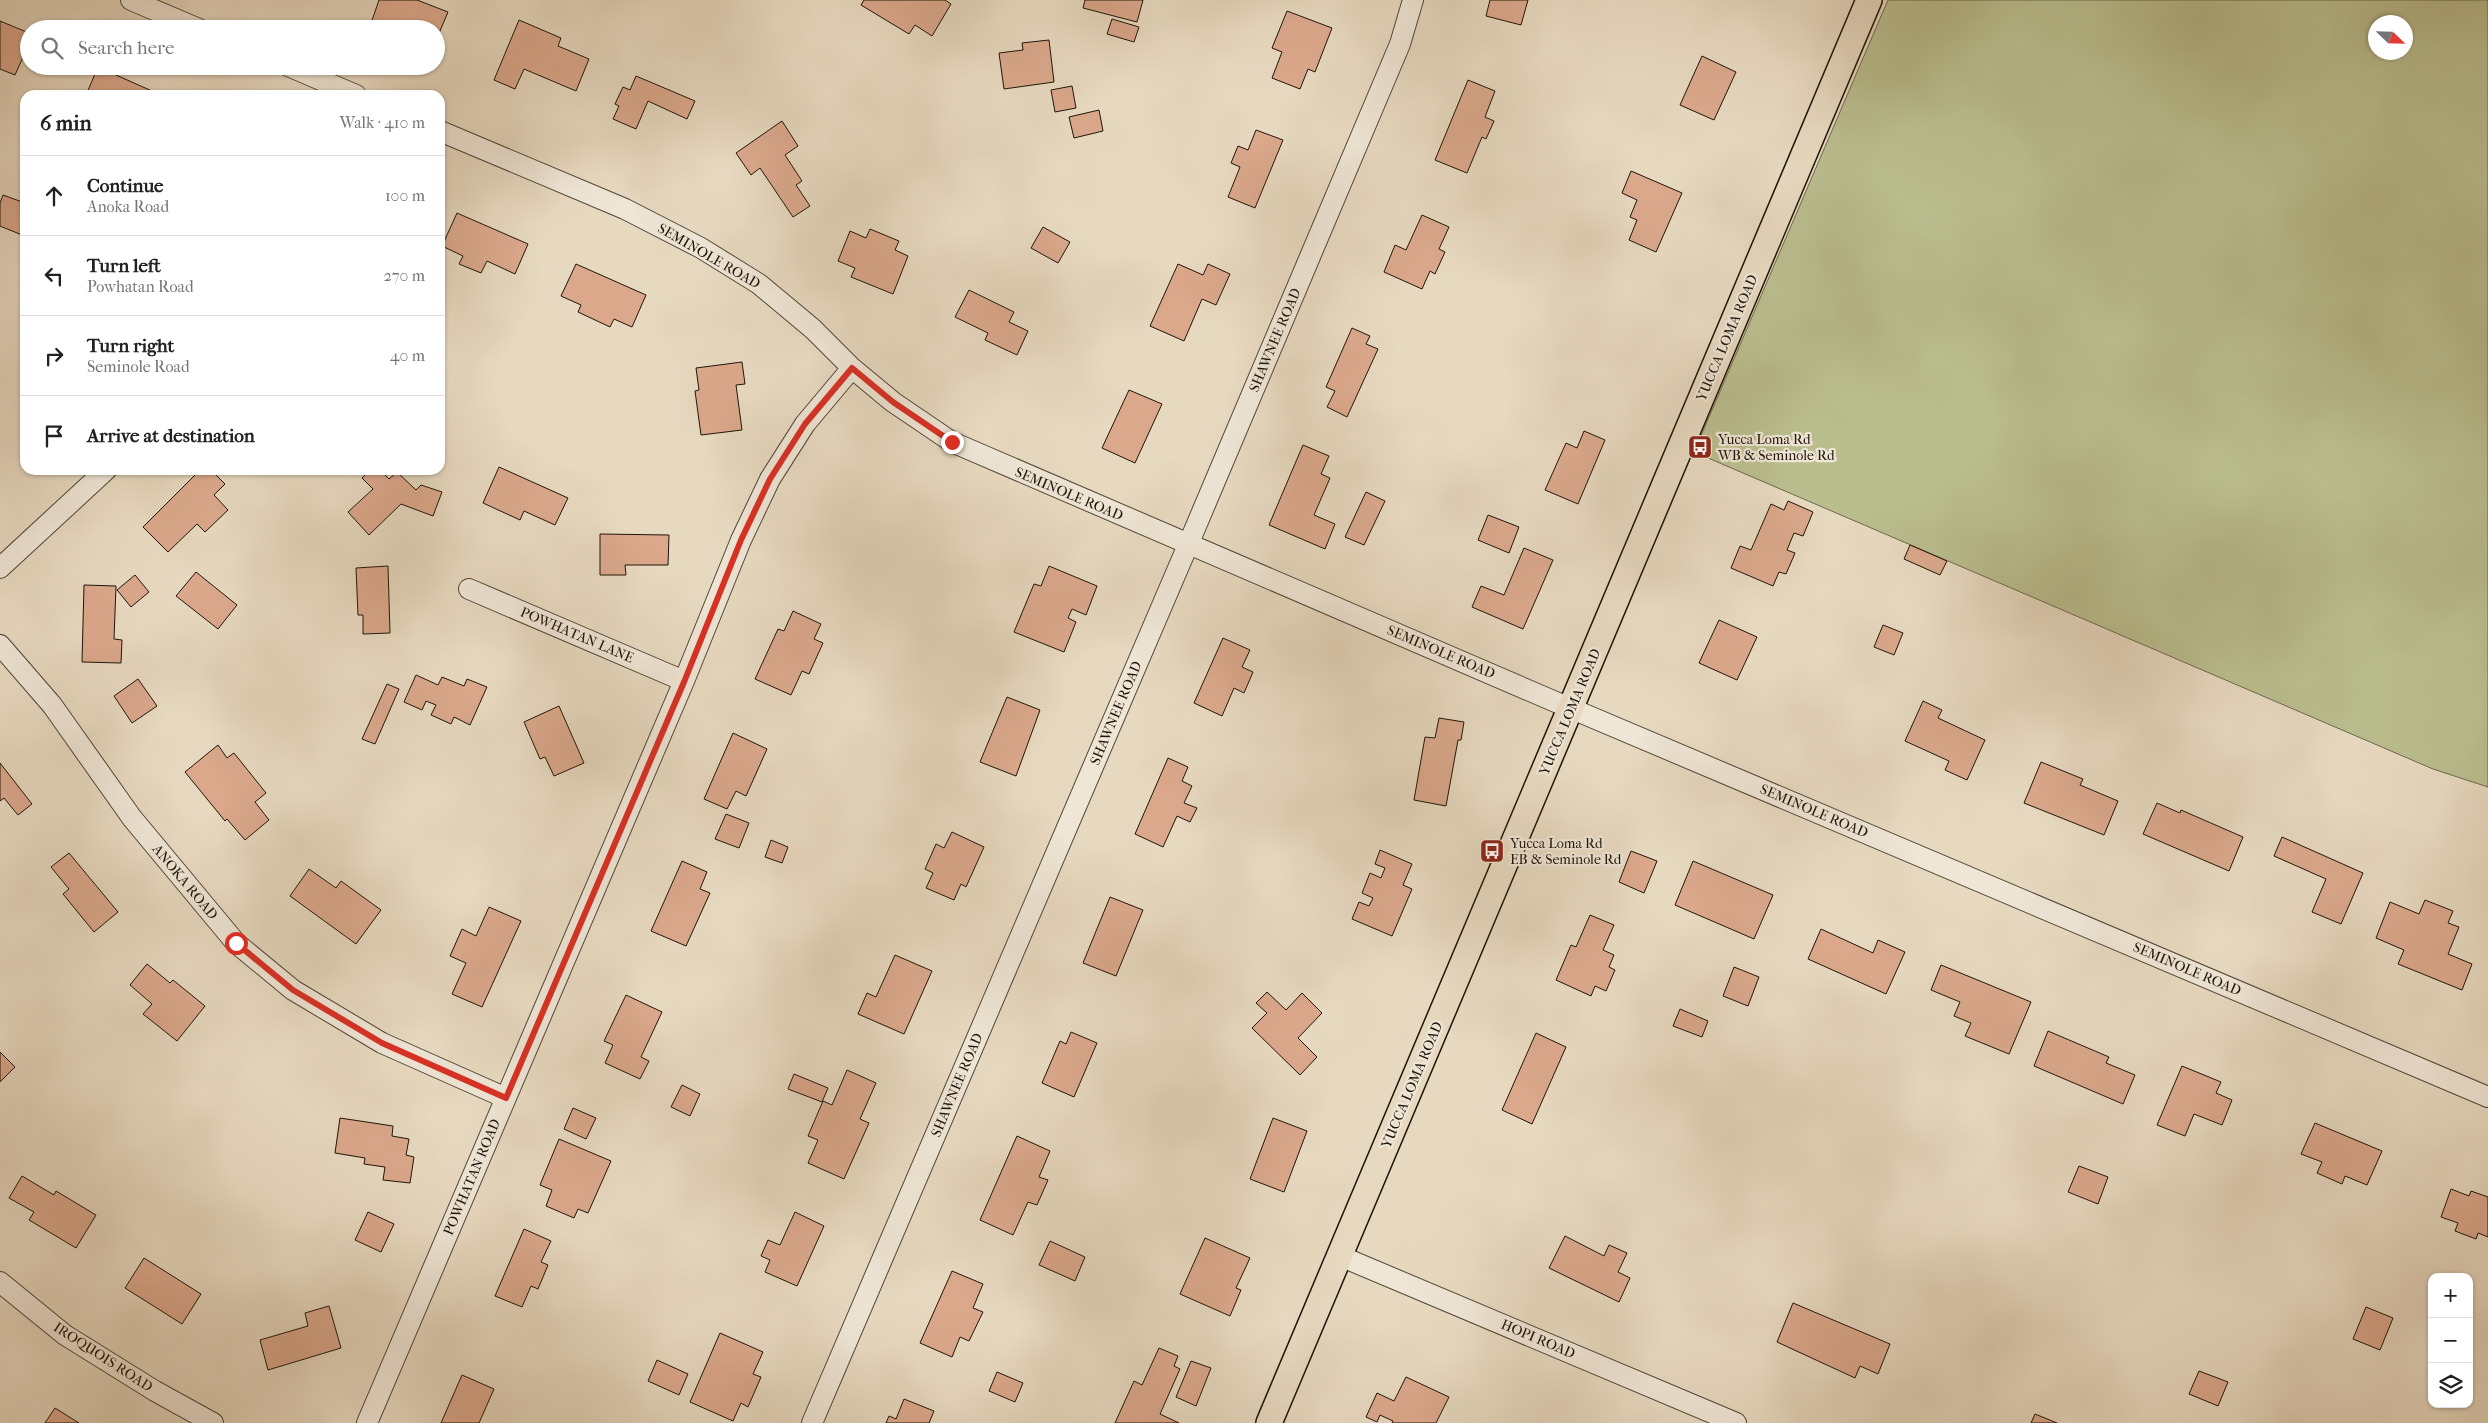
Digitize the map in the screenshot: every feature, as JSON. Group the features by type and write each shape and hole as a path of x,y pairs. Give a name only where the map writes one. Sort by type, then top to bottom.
{"main road":[{"name":"YUCCA LOMA ROAD","path":"1269,1423 1869,0"}],"street":[{"path":"130,0 178,20"},
{"name":"SHAWNEE ROAD","path":"812,1423 1188,545 1396,53 1413,0"},
{"path":"309,75 344,90"},
{"name":"SEMINOLE ROAD","path":"445,132 625,209 701,248 759,284 813,328 852,368 893,402 952,442 1188,545 2488,1097"},
{"name":"POWHATAN ROAD","path":"367,1423 684,682 741,540 770,479 805,424 852,368"},
{"path":"0,568 101,475"},
{"name":"POWHATAN LANE","path":"469,589 684,682"},
{"name":"ANOKA ROAD","path":"0,644 52,705 132,818 236,943 293,990 382,1043 506,1098"},
{"name":"HOPI ROAD","path":"1340,1256 1736,1423"},
{"name":"IROQUOIS ROAD","path":"0,1282 65,1335 155,1391 213,1423"}],"green space":[{"path":"1888,0 2488,0 2488,787 2433,769 1694,452"}],"building":[{"path":"379,0 417,0 448,12 445,20 372,20"},
{"path":"864,0 945,0 951,4 932,36 915,25 909,34 861,5"},
{"path":"1085,0 1143,0 1137,22 1083,8"},
{"path":"1490,0 1528,0 1521,25 1486,16"},
{"path":"1287,11 1332,28 1315,72 1308,69 1300,89 1272,78 1282,52 1272,48"},
{"path":"1112,19 1139,27 1134,42 1107,34"},
{"path":"519,20 561,38 558,46 589,59 576,91 524,69 515,89 494,80"},
{"path":"0,21 20,29 20,64 15,75 0,69"},
{"path":"1049,40 1054,82 1004,89 999,53 1023,50 1022,43"},
{"path":"1702,56 1736,72 1714,120 1680,105"},
{"path":"95,75 116,75 150,90 88,90"},
{"path":"636,76 695,101 687,119 648,101 636,129 613,119 619,106 615,104 623,87 630,90"},
{"path":"1468,80 1495,91 1485,117 1494,121 1486,139 1482,137 1467,173 1435,160"},
{"path":"1072,86 1076,108 1055,112 1051,90"},
{"path":"1099,110 1103,131 1074,138 1069,117"},
{"path":"782,121 798,146 785,155 802,181 796,185 810,206 793,217 760,168 751,175 736,153"},
{"path":"1256,130 1283,140 1255,208 1228,197 1240,167 1231,163 1238,146 1248,150"},
{"path":"1631,171 1682,193 1656,252 1629,240 1637,220 1630,217 1637,200 1622,193"},
{"path":"3,195 20,201 20,234 0,226 0,203"},
{"path":"457,213 528,244 515,274 487,261 481,273 459,264 463,256 445,247 445,239"},
{"path":"1422,215 1449,227 1439,249 1445,252 1435,274 1430,271 1422,289 1384,272 1395,245 1406,250"},
{"path":"1043,227 1070,242 1058,263 1031,248"},
{"path":"870,229 899,241 895,250 908,256 893,294 851,277 855,268 838,261 850,231 866,238"},
{"path":"576,264 646,295 632,327 614,319 610,327 578,312 581,305 561,296"},
{"path":"1178,264 1203,275 1208,264 1230,274 1216,305 1202,299 1184,341 1150,326"},
{"path":"969,290 1014,312 1009,322 1028,331 1017,355 985,340 988,333 955,317"},
{"path":"1352,328 1370,336 1366,344 1378,349 1347,417 1327,407 1335,391 1326,387"},
{"path":"742,362 745,384 736,385 742,430 701,435 695,391 699,390 696,368"},
{"path":"1129,390 1162,404 1135,463 1102,448"},
{"path":"1584,431 1605,440 1578,504 1545,490 1566,443 1577,448"},
{"path":"1303,445 1329,456 1321,474 1330,478 1314,515 1335,524 1325,549 1269,525"},
{"path":"499,467 568,498 555,525 524,511 520,520 483,503"},
{"path":"195,475 216,475 225,484 214,495 228,510 205,532 197,524 168,552 143,527"},
{"path":"365,475 385,475 389,479 394,475 400,475 416,490 421,485 442,492 433,516 401,504 369,535 348,512 373,489 362,478"},
{"path":"1366,492 1385,501 1364,545 1345,537"},
{"path":"1788,501 1813,512 1803,536 1794,533 1787,550 1795,553 1786,574 1779,572 1773,586 1731,568 1740,546 1751,550 1771,504 1784,510"},
{"path":"1488,515 1519,527 1509,553 1478,540"},
{"path":"600,534 669,535 668,565 625,565 626,575 600,575"},
{"path":"1910,545 1947,561 1940,575 1904,559"},
{"path":"1524,548 1553,560 1523,629 1472,607 1481,586 1504,595"},
{"path":"388,566 390,633 363,634 363,615 358,615 356,568"},
{"path":"1049,566 1097,586 1086,615 1072,609 1068,618 1076,622 1064,652 1014,632 1034,584 1041,586"},
{"path":"196,572 237,605 218,629 176,596"},
{"path":"135,575 149,592 131,607 117,590"},
{"path":"84,585 116,586 114,639 122,640 121,663 82,662"},
{"path":"793,611 821,624 814,639 823,643 809,674 802,671 791,695 755,679 778,629 784,631"},
{"path":"1719,620 1757,637 1737,680 1699,663"},
{"path":"1883,625 1903,633 1894,655 1874,647"},
{"path":"1223,638 1250,650 1242,667 1253,672 1244,693 1234,688 1222,716 1194,703"},
{"path":"416,675 438,685 442,677 464,686 467,679 487,687 470,725 454,717 451,724 431,715 436,705 426,701 422,710 404,702"},
{"path":"138,679 157,706 132,723 114,696"},
{"path":"387,684 399,689 375,744 362,739"},
{"path":"1007,697 1040,710 1016,776 980,762"},
{"path":"1923,701 1942,710 1938,718 1985,740 1967,780 1945,770 1949,761 1905,741"},
{"path":"559,706 584,763 554,776 545,757 540,759 524,722"},
{"path":"1439,718 1464,722 1461,740 1458,740 1446,806 1414,800 1425,737 1435,738"},
{"path":"733,733 767,749 746,796 736,791 727,809 704,799"},
{"path":"218,745 227,758 234,753 266,793 255,802 269,820 245,840 227,819 225,821 185,772"},
{"path":"1168,758 1188,767 1182,781 1192,786 1184,803 1197,808 1190,822 1177,816 1163,847 1135,834"},
{"path":"2041,762 2083,779 2080,785 2118,801 2104,835 2024,803"},
{"path":"0,763 32,804 18,815 4,798 0,801"},
{"path":"2157,803 2180,813 2181,810 2243,837 2229,871 2143,834"},
{"path":"726,814 749,823 739,848 715,839"},
{"path":"952,832 984,847 966,887 961,884 954,900 926,888 933,873 925,869 936,844 944,848"},
{"path":"2282,837 2363,873 2341,924 2312,912 2326,879 2274,856"},
{"path":"771,840 788,847 782,863 765,857"},
{"path":"1380,850 1412,864 1403,885 1412,889 1392,936 1352,919 1359,902 1369,906 1373,898 1362,893 1370,873 1381,878 1385,868 1375,864"},
{"path":"1631,851 1657,861 1644,893 1619,882"},
{"path":"69,853 118,912 94,932 63,894 69,889 51,867"},
{"path":"682,861 707,872 700,889 710,893 686,946 651,931"},
{"path":"1693,861 1773,895 1754,939 1675,905"},
{"path":"309,869 336,888 341,881 381,910 356,944 290,896"},
{"path":"1110,897 1143,910 1116,976 1083,963"},
{"path":"2425,900 2453,911 2448,923 2459,927 2448,954 2472,964 2462,990 2398,964 2404,950 2376,938 2390,902 2419,914"},
{"path":"489,907 521,921 482,1007 452,994 466,963 450,956 462,929 476,936"},
{"path":"1590,915 1614,925 1603,950 1614,955 1609,967 1615,970 1606,991 1595,986 1591,996 1556,980 1571,945 1576,947"},
{"path":"1821,929 1873,953 1878,940 1905,952 1886,994 1808,959"},
{"path":"895,955 932,971 904,1034 858,1014 867,993 876,997"},
{"path":"147,964 170,983 173,980 205,1006 177,1041 143,1014 152,1004 130,985"},
{"path":"1941,965 2031,1002 2009,1054 1965,1036 1971,1023 1954,1016 1960,1002 1931,990"},
{"path":"1734,967 1759,977 1748,1006 1723,996"},
{"path":"1267,992 1286,1010 1302,993 1322,1013 1298,1038 1317,1057 1300,1075 1252,1028 1267,1013 1256,1003"},
{"path":"626,995 662,1012 641,1057 649,1061 640,1079 605,1063 613,1045 604,1041"},
{"path":"1680,1009 1708,1021 1702,1037 1673,1026"},
{"path":"2048,1031 2109,1057 2106,1063 2135,1075 2123,1104 2034,1066"},
{"path":"1071,1032 1097,1043 1074,1097 1042,1083 1060,1041 1066,1044"},
{"path":"1536,1033 1566,1047 1532,1124 1502,1110"},
{"path":"0,1052 15,1067 0,1082"},
{"path":"2182,1066 2221,1082 2216,1093 2232,1100 2222,1125 2194,1114 2185,1136 2157,1125"},
{"path":"847,1070 876,1083 860,1119 869,1123 844,1179 808,1163 818,1140 808,1136 823,1101 832,1105"},
{"path":"794,1074 828,1088 822,1102 788,1089"},
{"path":"682,1085 700,1094 690,1116 671,1107"},
{"path":"573,1108 596,1118 586,1139 564,1129"},
{"path":"340,1118 393,1126 392,1136 409,1139 406,1155 414,1157 410,1183 383,1180 385,1167 364,1164 365,1158 335,1153"},
{"path":"1273,1118 1307,1131 1284,1192 1250,1179"},
{"path":"2315,1123 2382,1151 2367,1185 2345,1176 2342,1184 2317,1173 2322,1162 2301,1154"},
{"path":"1017,1136 1050,1151 1039,1177 1048,1180 1037,1205 1028,1202 1013,1235 980,1220"},
{"path":"559,1139 611,1161 588,1213 578,1209 574,1218 546,1206 552,1190 540,1185"},
{"path":"2079,1166 2108,1177 2098,1204 2068,1192"},
{"path":"22,1176 54,1195 56,1191 96,1215 76,1248 29,1220 34,1212 9,1198"},
{"path":"2451,1189 2469,1196 2471,1191 2488,1197 2488,1237 2478,1233 2476,1239 2455,1231 2458,1223 2441,1217"},
{"path":"368,1212 394,1224 381,1252 355,1240"},
{"path":"795,1212 824,1226 797,1286 765,1272 770,1260 761,1256 768,1240 780,1245"},
{"path":"524,1229 551,1241 541,1262 548,1265 538,1289 531,1286 522,1307 495,1296"},
{"path":"1565,1236 1604,1256 1609,1245 1627,1253 1618,1272 1630,1278 1619,1302 1549,1268"},
{"path":"1205,1238 1250,1258 1236,1288 1241,1290 1230,1316 1180,1294"},
{"path":"1050,1241 1085,1257 1075,1281 1039,1265"},
{"path":"144,1258 201,1294 182,1324 125,1288"},
{"path":"952,1271 983,1284 973,1308 983,1312 969,1341 960,1337 952,1357 920,1343"},
{"path":"1793,1303 1890,1344 1878,1374 1860,1366 1855,1378 1777,1342"},
{"path":"329,1306 341,1348 268,1370 260,1340 308,1326 305,1313"},
{"path":"2366,1307 2393,1318 2380,1350 2353,1339"},
{"path":"720,1333 763,1352 753,1374 761,1377 748,1407 741,1403 733,1421 690,1402"},
{"path":"1159,1348 1178,1356 1174,1366 1180,1369 1160,1414 1179,1423 1115,1423 1134,1381 1142,1385"},
{"path":"657,1360 688,1374 679,1395 648,1381"},
{"path":"1191,1361 1211,1368 1196,1406 1176,1397"},
{"path":"2199,1371 2228,1382 2218,1406 2189,1394"},
{"path":"997,1372 1023,1383 1015,1402 989,1391"},
{"path":"462,1375 494,1389 479,1423 441,1423"},
{"path":"1406,1377 1449,1397 1436,1423 1392,1423 1393,1421 1380,1415 1377,1422 1366,1417 1377,1393 1394,1401"},
{"path":"904,1399 934,1411 929,1423 886,1423 889,1416 896,1419"},
{"path":"55,1408 79,1423 45,1423"},
{"path":"2035,1414 2057,1423 2031,1423"}],"place":[{"name":"Yucca Loma Rd WB & Seminole Rd","path":"1700,447"},
{"name":"Yucca Loma Rd EB & Seminole Rd","path":"1492,851"}],"route":[{"path":"236,943 293,990 382,1043 506,1098 684,682 741,540 770,479 805,424 852,368 893,402 952,442"}]}
